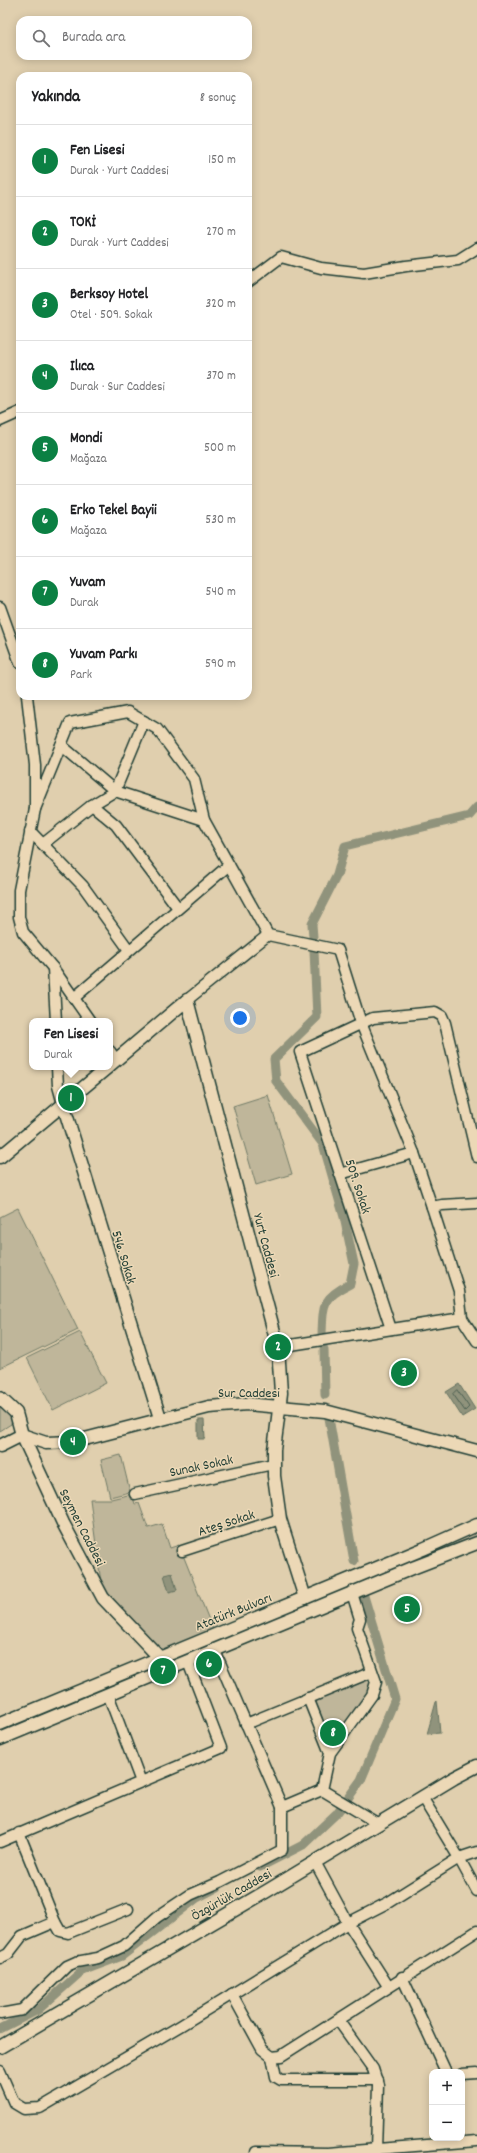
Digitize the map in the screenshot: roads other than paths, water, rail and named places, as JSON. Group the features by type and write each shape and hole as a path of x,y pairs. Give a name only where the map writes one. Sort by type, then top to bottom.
{"main road":[{"path":"113,1059 187,1000"},
{"name":"Yurt Caddesi","path":"187,1000 278,1347 281,1393 273,1464 280,1518 305,1598"},
{"path":"0,1157 101,1070"},
{"name":"546. Sokak","path":"63,1104 160,1418"},
{"name":"Seymen Caddesi","path":"0,1398 16,1413 22,1435 71,1539 103,1598 160,1658"},
{"name":"Sur Caddesi","path":"22,1435 46,1443 73,1442 160,1418 209,1407 247,1404 325,1411 477,1451"},
{"path":"0,1446 22,1435"},
{"name":"Atatürk Bulvarı","path":"0,1724 423,1550 477,1525"},
{"name":"Atatürk Bulvarı","path":"0,1739 415,1567 477,1543"},
{"name":"Özgürlük Caddesi","path":"0,2047 315,1862 377,1823 477,1766"}],"street":[{"path":"252,279 281,257 320,268 364,273 458,260 477,248"},
{"path":"0,421 16,414"},
{"path":"0,607 16,652"},
{"path":"27,700 35,765 35,809"},
{"path":"88,1018 54,968 23,932 19,917 19,890 35,809 70,723 128,712 157,729 194,779 204,820 268,935 338,950 361,1023 414,1153 459,1292 462,1318 477,1341"},
{"path":"43,844 92,805 115,791 144,721"},
{"path":"61,745 115,791 204,820"},
{"path":"92,805 116,825 178,908"},
{"path":"30,831 83,886 129,950"},
{"path":"74,998 229,865"},
{"path":"187,1000 268,935"},
{"path":"54,968 56,1018"},
{"path":"361,1023 373,1018 387,1015 435,1012 442,1016 445,1023 477,1157"},
{"name":"509. Sokak","path":"361,1023 300,1052 391,1329"},
{"path":"57,1070 58,1086 63,1104"},
{"path":"340,1174 414,1153"},
{"path":"432,1207 477,1203"},
{"path":"278,1347 462,1318"},
{"name":"Sunak Sokak","path":"135,1494 273,1464"},
{"name":"Ateş Sokak","path":"182,1551 280,1518"},
{"path":"322,1790 330,1753 372,1695 376,1682 358,1628 360,1619 352,1594"},
{"path":"0,2014 22,2010 31,2004 67,1966 76,1962 98,1958 124,1946 157,1917 190,1895 220,1882 282,1850 282,1807 215,1651"},
{"path":"0,1842 221,1748 188,1662"},
{"path":"246,1724 372,1672"},
{"path":"108,1694 141,1782"},
{"path":"308,1698 330,1753"},
{"path":"282,1807 322,1790"},
{"path":"322,1790 377,1823"},
{"path":"422,1797 477,1891"},
{"path":"19,1834 60,1931 68,1933 128,1909"},
{"path":"0,2071 14,2103 24,2109 40,2108 348,1923 389,1902 459,1858 477,1852"},
{"path":"315,1862 348,1923 388,1986"},
{"path":"0,1958 8,1954 22,1936 55,1922"},
{"path":"272,2057 281,2056 402,1977 477,1931"},
{"path":"402,1977 445,2069"},
{"path":"232,1994 262,2049 272,2057 276,2077 281,2080 377,2080"},
{"path":"338,2020 374,2069 377,2080 376,2150"},
{"path":"465,2074 477,2073"},
{"path":"256,2152 328,2153 376,2150 444,2141"},
{"path":"465,2141 477,2141"}],"water":[{"path":"459,1384 475,1409 462,1417 446,1392"},
{"path":"198,1420 204,1420 205,1439 198,1439"},
{"path":"172,1573 177,1590 169,1592 164,1575"},
{"path":"437,1701 440,1733 427,1734 436,1702"}],"waterway":[{"path":"313,937 312,924 337,875 345,846 469,816 477,807"},
{"path":"314,951 317,1017 274,1059 276,1081 323,1144 344,1217 354,1264 350,1284 329,1298 326,1304 323,1316 322,1335"},
{"path":"324,1349 325,1395"},
{"path":"329,1418 354,1561"},
{"path":"260,1867 303,1845 337,1813 361,1780 395,1699 364,1596"},
{"path":"0,2029 38,2010 82,1971 122,1956 197,1898 218,1887"}],"place":[{"name":"Fen Lisesi","path":"71,1098"},
{"name":"TOKİ","path":"278,1347"},
{"name":"Berksoy Hotel","path":"404,1373"},
{"name":"Ilıca","path":"73,1442"},
{"name":"Mondi","path":"407,1609"},
{"name":"Erko Tekel Bayii","path":"209,1664"},
{"name":"Yuvam","path":"163,1671"},
{"name":"Yuvam Parkı","path":"333,1733"}]}
